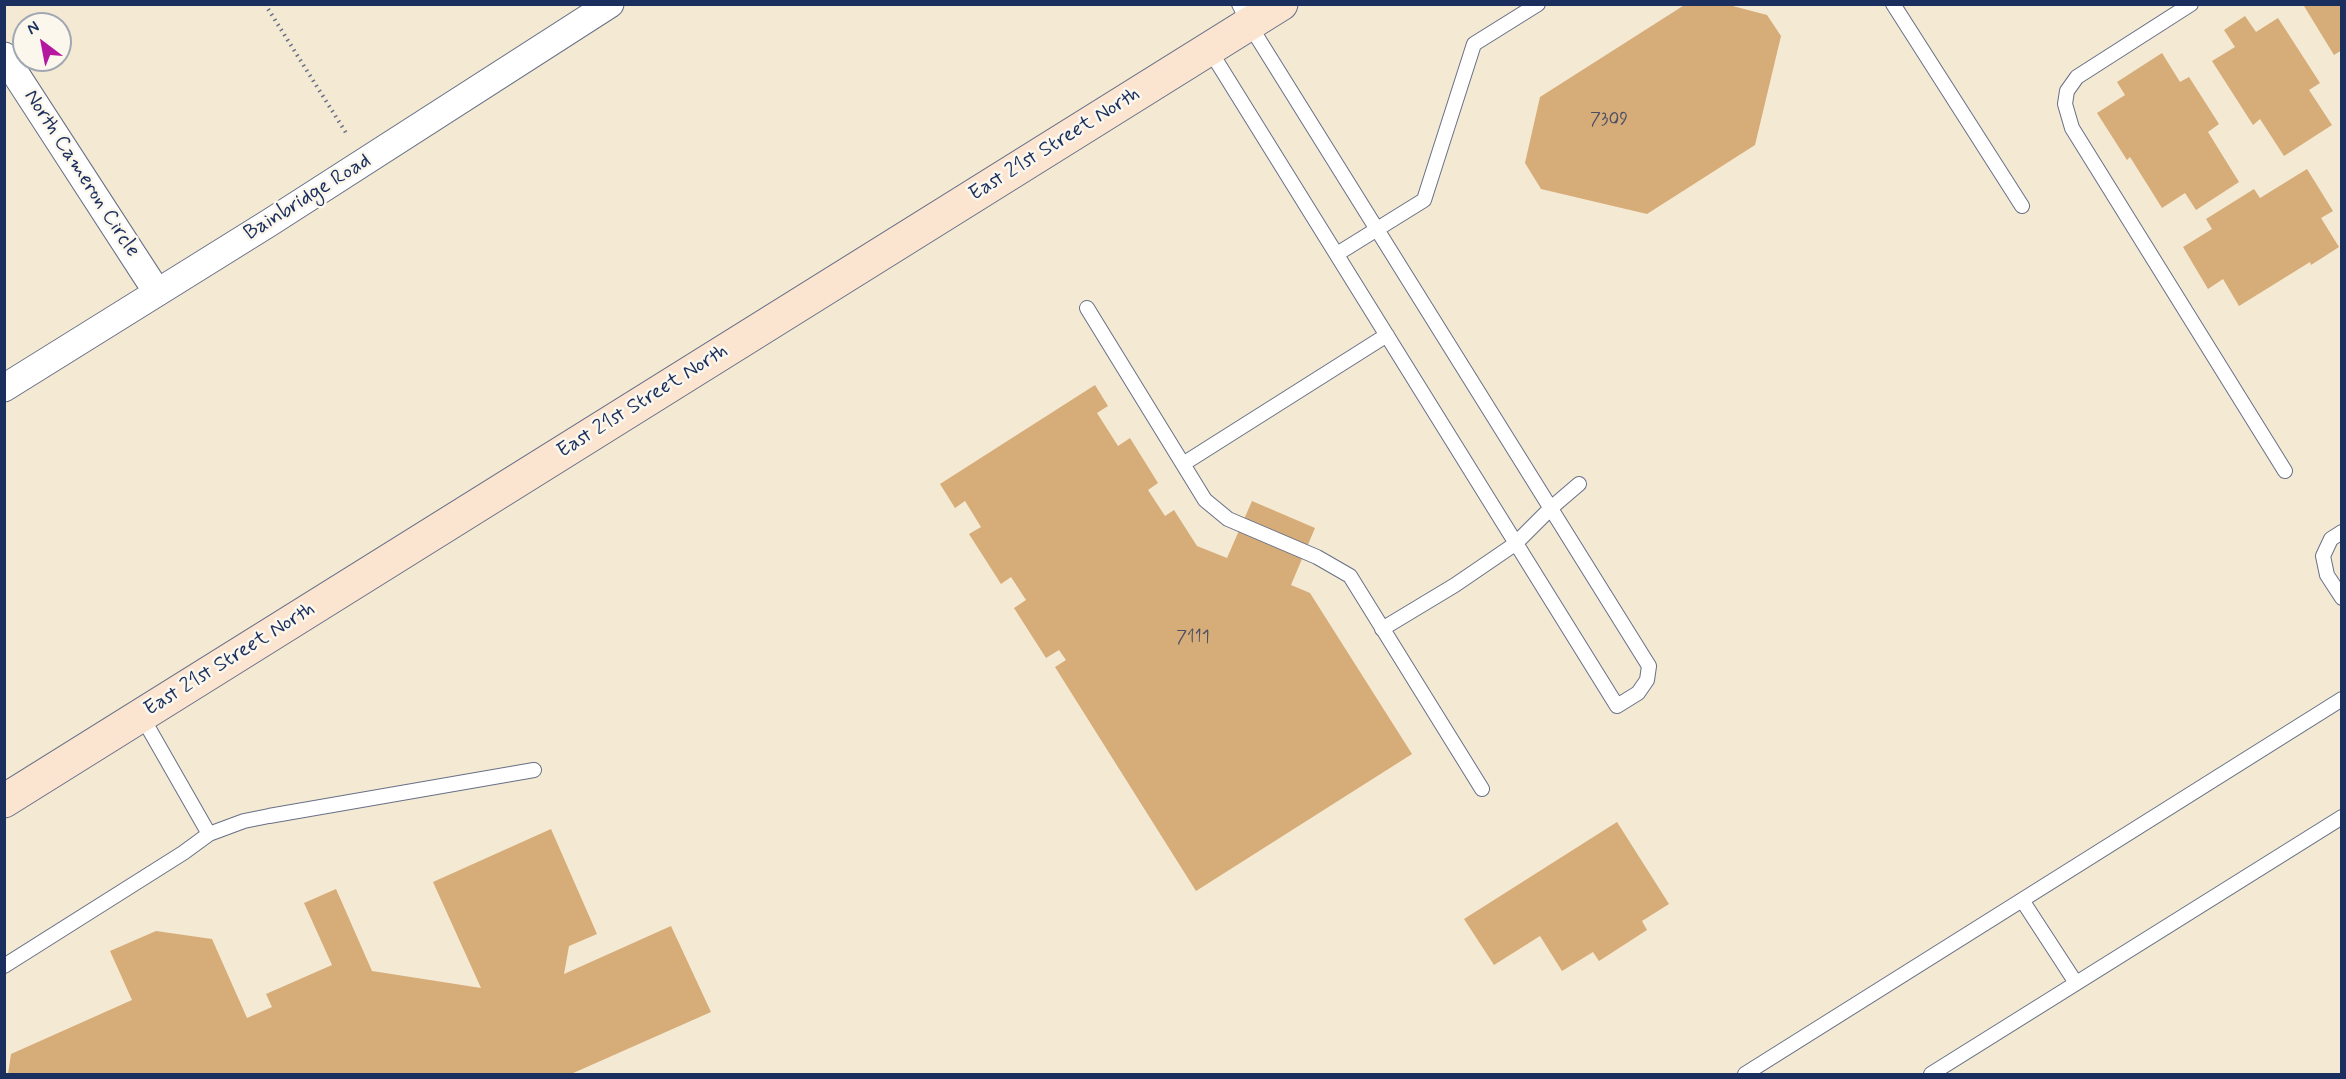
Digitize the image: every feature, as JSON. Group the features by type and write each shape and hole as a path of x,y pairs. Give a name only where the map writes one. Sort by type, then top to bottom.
{"main road":[{"name":"East 21st Street North","path":"4,801 1209,49 1244,14 1281,4"}],"street":[{"name":"Bainbridge Road","path":"4,388 610,4"},
{"name":"North Cameron Circle","path":"4,56 157,292"}],"lane":[{"path":"1337,254 1425,200 1474,44 1538,4"},
{"path":"1893,4 2022,206"},
{"path":"2191,4 2077,77 2067,91 2065,104 2072,128 2285,471"},
{"path":"1209,49 1617,706 1638,693 1647,680 1649,666 1244,14"},
{"path":"1087,308 1205,500 1228,519 1317,557 1350,576 1482,789"},
{"path":"1183,464 1387,335"},
{"path":"1383,629 1455,585 1515,544 1579,484"},
{"path":"2342,532 2331,539 2323,556 2327,575 2342,598"},
{"path":"1745,1074 2342,699"},
{"path":"141,715 209,834"},
{"path":"4,966 183,853 209,834 244,821 534,770"},
{"path":"1931,1074 2342,817"},
{"path":"2022,900 2076,983"}],"path":[{"path":"265,4 364,162"}],"building":[{"path":"1686,4 1725,4 1767,15 1781,36 1755,145 1647,214 1541,189 1525,163 1540,97"},
{"path":"2306,4 2342,4 2342,50 2334,55 2304,6"},
{"path":"2245,16 2256,32 2278,18 2320,83 2309,90 2332,125 2284,156 2260,119 2253,125 2212,61 2235,47 2224,30"},
{"path":"2162,53 2180,82 2189,77 2219,124 2208,132 2239,182 2196,210 2185,193 2162,208 2130,157 2127,160 2097,113 2125,95 2117,82"},
{"path":"2307,169 2333,211 2321,218 2339,247 2311,265 2310,262 2239,306 2223,279 2208,289 2183,247 2212,229 2206,219 2254,189 2260,198"},
{"path":"1095,385 1108,406 1097,413 1118,446 1130,438 1158,483 1148,490 1165,516 1174,510 1197,546 1227,558 1252,501 1315,528 1291,585 1310,593 1412,754 1196,891 1055,667 1066,660 1059,650 1046,658 1014,608 1026,600 1011,577 1001,584 969,534 981,527 965,501 955,508 940,484"},
{"path":"1617,822 1669,904 1642,921 1647,930 1599,961 1593,952 1562,971 1540,936 1494,965 1464,919"},
{"path":"551,829 597,934 569,946 564,974 671,926 711,1012 571,1074 8,1074 11,1054 132,1000 110,951 156,931 212,939 247,1018 272,1007 266,994 332,965 304,903 336,889 372,971 481,988 433,882"}]}
